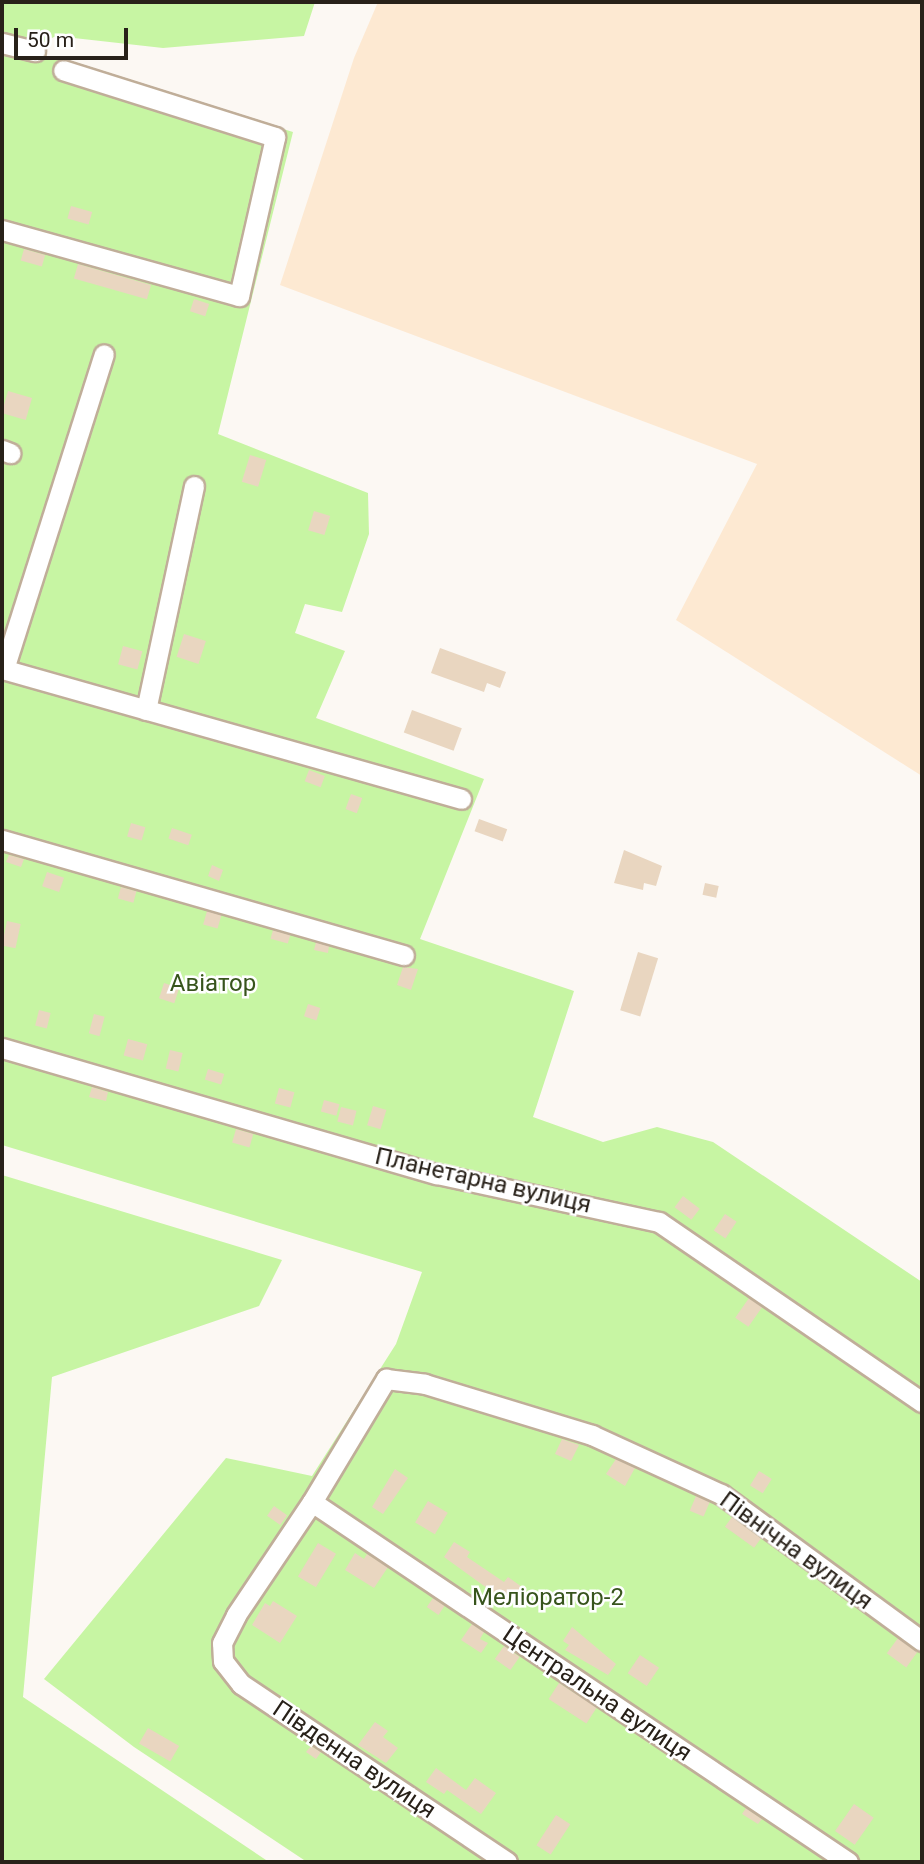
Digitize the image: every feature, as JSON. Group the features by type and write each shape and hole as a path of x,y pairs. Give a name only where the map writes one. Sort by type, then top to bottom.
{"street":[{"path":"2,43 35,51"},
{"path":"2,230 239,296 275,136 62,70"},
{"path":"104,354 3,669 461,799"},
{"path":"146,710 194,486"},
{"path":"2,840 404,955"},
{"name":"Планетарна вулиця","path":"2,1048 437,1174 659,1222 922,1402"},
{"name":"Північна вулиця","path":"312,1502 386,1379 425,1384 592,1435 721,1494 922,1641"},
{"name":"Південна вулиця","path":"312,1502 222,1643 229,1672 242,1684 507,1862"},
{"name":"Центральна вулиця","path":"312,1502 848,1862"}],"shaded area":[{"path":"378,2 922,2 922,776 676,620 757,464 280,285 354,58"}],"green space":[{"path":"2,2 315,2 304,36 163,48 56,36 40,44 2,34"},
{"path":"2,42 293,132 218,434 368,493 369,534 342,612 305,604 295,633 345,651 316,718 484,779 420,939 574,991 533,1117 603,1142 657,1127 713,1142 922,1282 922,1862 307,1862 134,1747 44,1679 226,1458 312,1476 396,1344 422,1272 2,1145"},
{"path":"2,1175 282,1260 259,1306 52,1377 23,1697 269,1862 2,1862"}],"building":[{"path":"71,206 92,212 89,225 67,218"},
{"path":"24,249 45,255 42,267 21,261"},
{"path":"78,264 151,285 147,299 74,278"},
{"path":"194,299 209,304 205,316 190,311"},
{"path":"8,391 32,398 26,420 2,413"},
{"path":"250,455 266,460 258,487 242,482"},
{"path":"314,511 330,516 324,535 308,530"},
{"path":"184,634 206,641 198,664 177,657"},
{"path":"123,646 142,651 137,670 118,664"},
{"path":"440,648 506,672 500,688 487,683 484,692 431,673"},
{"path":"412,710 462,728 454,751 404,733"},
{"path":"309,770 325,776 321,787 305,781"},
{"path":"351,794 362,798 357,813 346,809"},
{"path":"479,819 507,829 503,841 475,831"},
{"path":"131,823 145,827 142,841 127,836"},
{"path":"172,828 192,835 188,845 168,838"},
{"path":"624,850 662,866 656,886 644,883 643,890 614,883"},
{"path":"9,855 24,859 21,867 6,862"},
{"path":"212,865 223,870 219,881 208,876"},
{"path":"47,872 64,878 59,892 42,886"},
{"path":"705,883 719,886 716,898 703,895"},
{"path":"121,887 136,891 133,903 118,899"},
{"path":"207,911 221,915 218,929 203,924"},
{"path":"7,921 21,924 15,948 2,945"},
{"path":"273,930 290,935 288,944 271,939"},
{"path":"316,942 329,946 328,953 314,950"},
{"path":"638,952 658,958 640,1016 620,1010"},
{"path":"403,967 418,969 411,990 397,985"},
{"path":"164,983 179,988 174,1003 159,998"},
{"path":"308,1004 320,1008 316,1020 304,1016"},
{"path":"39,1010 51,1013 47,1028 35,1026"},
{"path":"94,1014 105,1017 99,1036 89,1033"},
{"path":"128,1039 147,1044 143,1061 124,1055"},
{"path":"170,1050 183,1053 178,1071 166,1069"},
{"path":"208,1069 224,1074 221,1084 205,1080"},
{"path":"92,1087 108,1092 106,1101 89,1097"},
{"path":"279,1088 294,1092 290,1108 275,1103"},
{"path":"324,1100 339,1104 336,1116 321,1112"},
{"path":"373,1106 386,1110 381,1129 367,1125"},
{"path":"341,1107 357,1111 353,1125 337,1122"},
{"path":"236,1129 253,1134 249,1147 232,1142"},
{"path":"683,1196 700,1209 691,1220 675,1207"},
{"path":"725,1214 737,1222 725,1238 714,1231"},
{"path":"749,1298 762,1307 748,1327 735,1318"},
{"path":"562,1439 579,1445 571,1461 555,1454"},
{"path":"616,1459 635,1468 625,1486 606,1474"},
{"path":"395,1469 408,1478 383,1514 372,1507"},
{"path":"759,1471 772,1479 763,1493 750,1485"},
{"path":"696,1496 710,1502 704,1517 690,1511"},
{"path":"428,1501 448,1513 435,1534 415,1522"},
{"path":"274,1506 287,1515 280,1525 267,1516"},
{"path":"732,1517 761,1538 754,1548 725,1527"},
{"path":"454,1542 470,1552 467,1557 504,1582 508,1577 522,1587 509,1604 444,1557"},
{"path":"318,1543 336,1554 316,1587 298,1576"},
{"path":"355,1553 364,1559 367,1554 388,1567 374,1588 345,1570"},
{"path":"433,1598 445,1606 438,1615 427,1607"},
{"path":"273,1601 297,1616 280,1643 252,1625 265,1603 270,1606"},
{"path":"472,1624 484,1632 480,1639 488,1643 481,1653 461,1640"},
{"path":"572,1627 616,1664 608,1675 565,1650 569,1645 563,1641"},
{"path":"898,1638 917,1652 906,1667 887,1653"},
{"path":"504,1646 520,1657 510,1670 495,1659"},
{"path":"640,1655 659,1668 647,1686 628,1673"},
{"path":"559,1683 597,1708 586,1723 549,1699"},
{"path":"375,1722 388,1731 383,1737 398,1748 386,1763 358,1745"},
{"path":"148,1728 179,1746 170,1762 139,1744"},
{"path":"311,1746 321,1752 316,1759 306,1752"},
{"path":"436,1768 466,1790 475,1778 496,1793 481,1814 447,1790 444,1794 426,1782"},
{"path":"854,1804 874,1818 855,1845 835,1831"},
{"path":"746,1808 762,1819 758,1824 742,1814"},
{"path":"556,1815 570,1824 551,1854 536,1845"}],"park label":[{"name":"Авіатор","path":"213,984"},
{"name":"Меліоратор-2","path":"548,1598"}]}
